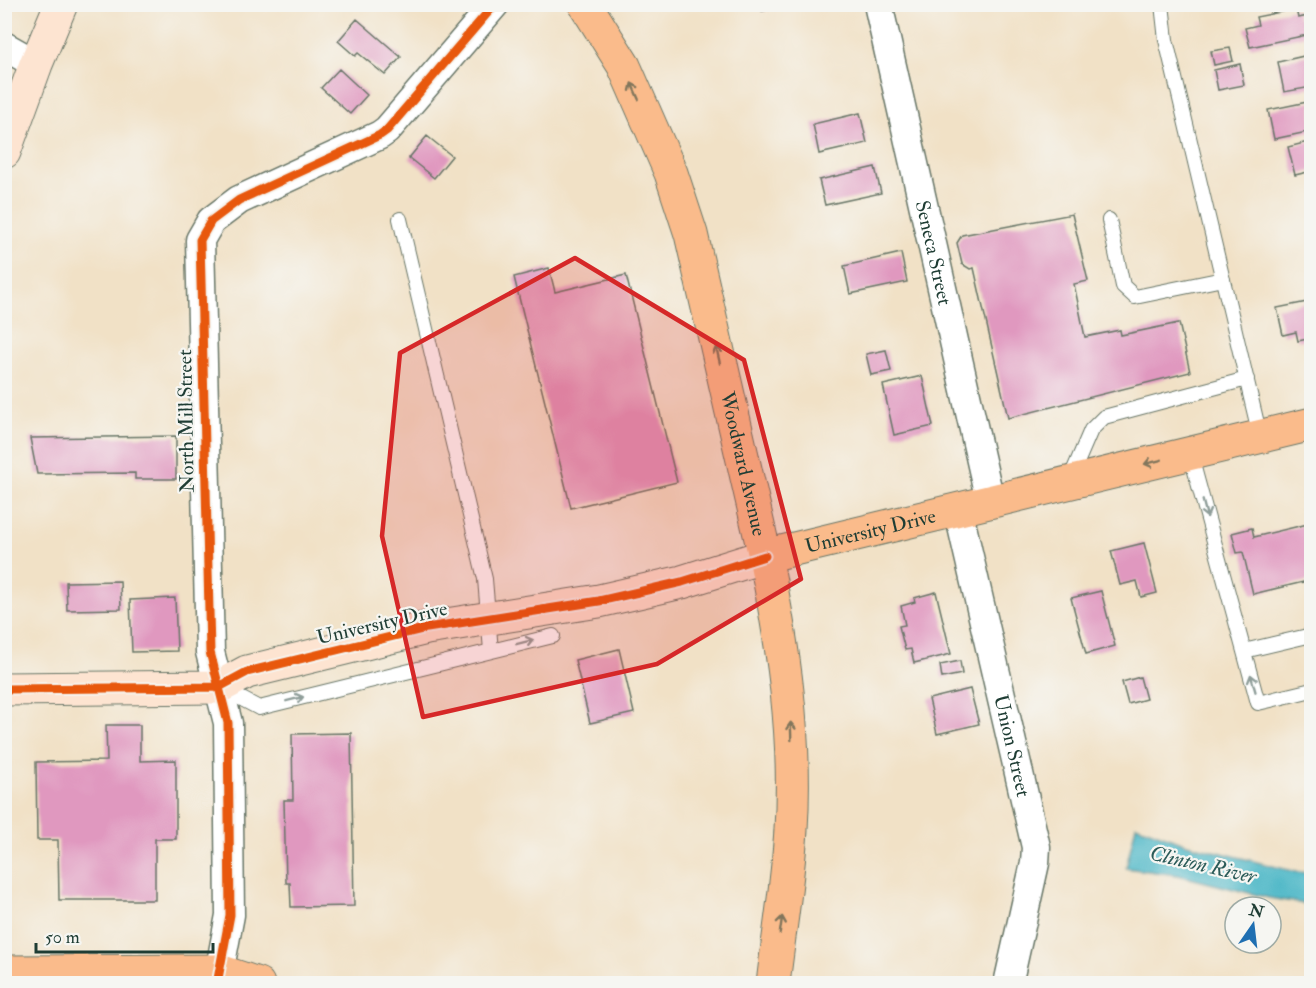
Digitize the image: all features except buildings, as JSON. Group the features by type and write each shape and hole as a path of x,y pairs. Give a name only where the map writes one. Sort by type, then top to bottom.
{"main road":[{"name":"Woodward Avenue","path":"585,4 624,66 671,173 691,234 765,556 786,671 793,763 789,857 773,984"},
{"name":"University Drive","path":"765,556 1311,424"},
{"path":"4,972 218,977 258,984"}],"street":[{"path":"4,152 36,64 62,4"},
{"name":"North Mill Street","path":"218,977 230,915 228,723 210,652 200,240 210,221 239,200 380,135 495,4"},
{"name":"Seneca Street","path":"878,4 990,501"},
{"path":"4,46 36,64"},
{"name":"Union Street","path":"958,509 1036,847 1035,863 1008,984"},
{"name":"University Drive","path":"4,689 219,687 247,672 427,628 489,635 599,601 682,582 765,556"}],"lane":[{"path":"1162,4 1166,40 1260,436"},
{"path":"400,219 485,579 489,635 553,636"},
{"path":"1109,220 1123,286 1136,297 1223,279"},
{"path":"1069,482 1091,430 1104,417 1247,379"},
{"path":"1190,453 1258,703 1311,690"},
{"path":"1244,651 1311,635"}],"highlighted area":[{"path":"575,258 744,360 801,579 657,664 423,717 382,536 400,353"}],"water":[{"name":"Clinton River","path":"1136,825 1187,844 1296,872 1311,873 1311,905 1283,900 1283,895 1257,895 1178,875 1126,868"}],"cycle path":[{"path":"217,984 230,915 228,723 210,652 200,240 211,221 239,200 387,130 495,4"},
{"path":"4,689 219,687 247,672 427,628 599,601 682,582 765,556"}]}
